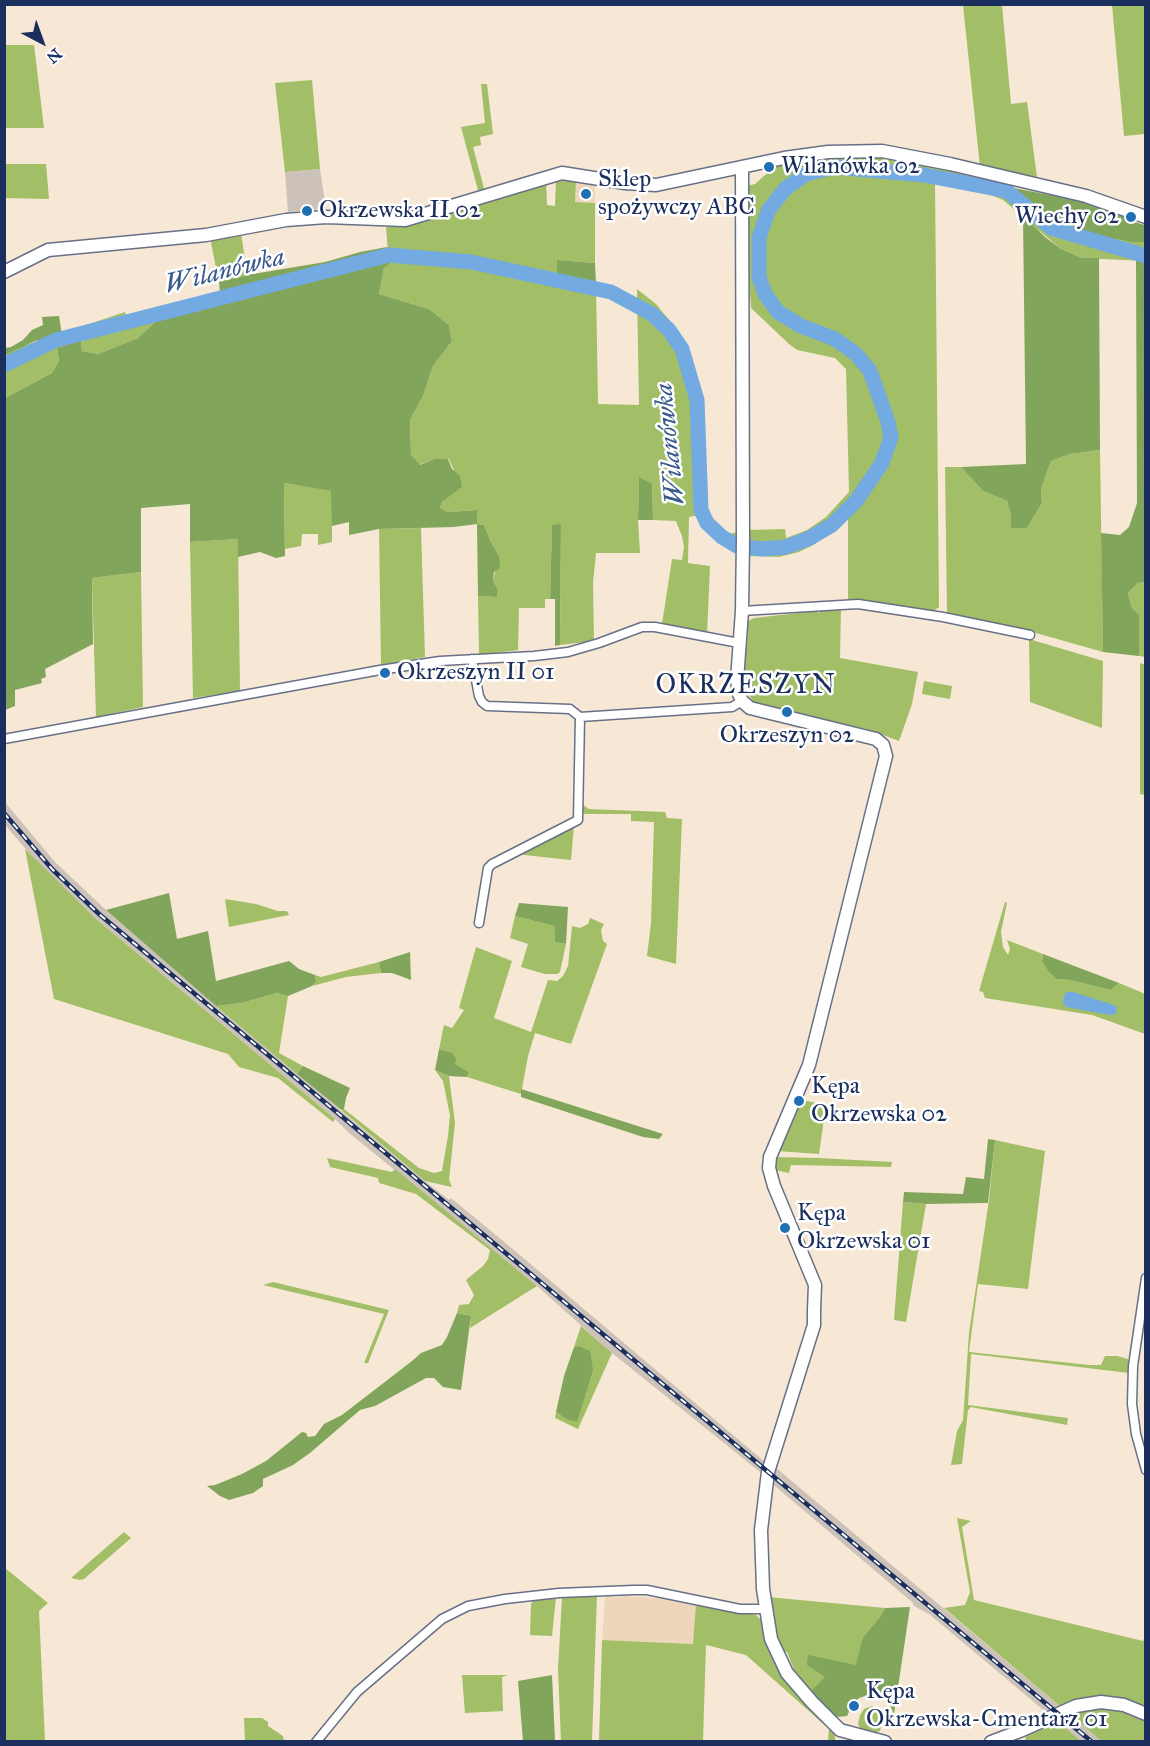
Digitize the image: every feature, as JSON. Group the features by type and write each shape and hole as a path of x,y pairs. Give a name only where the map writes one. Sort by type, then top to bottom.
{"street":[{"path":"4,272 48,250 207,235 306,218 405,220 562,173 625,183 656,185 784,158 828,152 882,151 1086,196 1146,217"},
{"path":"742,167 743,546 742,611 737,680 742,701 750,708 872,737 882,742 886,752 809,1065 770,1157 774,1186 815,1285 814,1325 768,1472 761,1530 765,1609 771,1639 787,1673 839,1736 885,1742"},
{"path":"742,611 858,604 943,617 1030,635"},
{"path":"4,739 440,660 534,656 568,652 642,627 739,643"},
{"path":"472,659 479,696 485,704 570,709 580,717 732,707 742,701"},
{"path":"479,923 488,868 578,820 580,717"},
{"path":"1146,1278 1133,1366 1132,1404 1136,1434 1146,1470"},
{"path":"316,1742 357,1692 442,1619 468,1606 559,1593 647,1590 740,1610 765,1609"},
{"path":"991,1742 1076,1706 1101,1702 1124,1705 1146,1714"}],"shaded area":[{"path":"320,169 326,209 288,212 285,172"},
{"path":"576,180 595,183 595,203 575,202"},
{"path":"4,801 55,862 106,910 216,1006 425,1181 449,1200 451,1198 508,1245 765,1462 760,1472 612,1353 537,1286 348,1132 96,919 43,869 5,825"},
{"path":"775,1467 1061,1707 1047,1713 929,1614 914,1606 769,1481"},
{"path":"624,1596 655,1598 696,1604 694,1644 602,1640 605,1597 614,1598"},
{"path":"1068,1712 1101,1741 1081,1741 1055,1719"}],"green space":[{"path":"963,5 1002,5 1011,104 1027,102 1037,177 980,167"},
{"path":"1112,5 1145,5 1145,134 1124,136"},
{"path":"5,45 34,45 44,128 5,128"},
{"path":"312,80 320,169 285,172 275,83"},
{"path":"481,84 487,84 493,134 480,137 481,145 473,147 485,192 479,194 461,127 485,123"},
{"path":"830,158 879,158 940,168 1003,186 1045,215 1091,234 1130,242 1145,242 1145,261 1082,258 1061,249 1003,200 974,188 935,182 939,607 932,612 848,599 848,516 815,544 799,552 779,557 749,556 748,530 785,529 786,538 807,530 826,517 849,492 846,369 835,358 797,350 751,308 746,229 748,225 747,186 755,184 775,166"},
{"path":"5,164 46,164 49,199 5,198"},
{"path":"556,179 576,180 575,202 595,203 595,263 557,260 557,276 596,285 598,404 639,405 637,289 656,304 669,320 687,347 694,366 698,385 707,507 710,517 723,531 728,534 738,532 738,552 720,541 703,525 700,515 689,517 688,563 710,566 707,635 662,624 672,559 682,560 684,547 676,521 653,520 652,483 639,477 640,553 596,553 593,583 594,641 560,645 561,525 552,525 550,599 545,599 545,608 519,608 518,650 479,655 478,596 497,597 498,590 493,581 499,556 484,525 477,524 477,510 448,512 440,508 442,502 461,487 449,459 434,459 419,465 411,455 410,420 423,396 433,366 452,341 449,325 429,309 379,294 384,268 394,259 302,279 161,318 138,338 98,354 82,351 81,340 57,348 59,361 52,373 5,398 5,355 17,348 125,312 127,319 220,293 388,253 386,227 400,227 546,181 547,205 555,206"},
{"path":"1003,186 1092,203 1129,217 1131,221 1145,225 1145,242 1130,242 1091,234 1057,221 1032,208 1021,197"},
{"path":"1023,215 1061,249 1082,258 1099,258 1100,450 1070,454 1051,461 1041,489 1042,503 1027,528 1011,528 1007,501 983,491 961,467 1026,464"},
{"path":"241,232 247,275 219,282 210,238"},
{"path":"387,247 388,252 220,293 219,282 325,262"},
{"path":"388,259 394,260 384,268 379,294 429,309 449,325 452,341 433,366 423,396 410,420 411,455 420,465 434,459 448,459 452,469 460,476 462,487 442,502 440,508 448,512 477,510 477,524 454,527 379,529 349,535 349,522 332,526 331,491 284,483 285,556 276,558 260,552 238,557 238,539 190,542 190,504 141,508 141,572 92,578 93,644 45,669 46,677 41,679 42,683 15,690 15,706 5,710 5,398 52,373 59,361 57,348 81,340 82,351 98,354 138,338 160,318 230,297"},
{"path":"557,260 595,263 596,285 557,276"},
{"path":"1136,260 1146,261 1146,582 1138,583 1128,593 1132,608 1139,615 1139,656 1103,652 1101,533 1120,535 1129,527 1137,503"},
{"path":"59,316 62,335 35,341 5,355 5,348 23,340 32,330 43,325 42,317"},
{"path":"1100,450 1103,652 1029,631 947,613 945,467 961,467 983,491 1007,501 1011,516 1027,528 1042,503 1041,489 1051,461 1070,454"},
{"path":"639,477 652,483 653,520 638,520"},
{"path":"284,483 332,491 332,542 318,545 318,534 302,534 301,546 285,549"},
{"path":"477,524 484,525 499,556 500,568 494,572 493,581 498,590 497,597 478,596"},
{"path":"561,524 560,645 555,646 555,599 550,599 552,525"},
{"path":"421,528 425,657 381,665 379,529"},
{"path":"238,539 240,691 193,698 190,542"},
{"path":"141,572 143,707 96,717 92,578"},
{"path":"1145,582 1145,657 1139,656 1139,616 1132,608 1128,593 1138,583"},
{"path":"841,607 840,658 918,672 912,704 899,741 867,729 754,702 745,690 743,648 747,647 748,621 754,618 816,611 819,613 821,609"},
{"path":"1029,639 1103,661 1102,728 1030,702"},
{"path":"1140,663 1146,665 1145,795 1140,794"},
{"path":"924,681 952,686 950,699 922,694"},
{"path":"583,805 589,809 665,812 667,818 682,819 676,964 647,956 651,923 654,822 631,821 631,814 583,814"},
{"path":"574,825 571,860 515,854"},
{"path":"25,849 96,919 335,1119 333,1122 278,1078 239,1067 228,1054 54,999"},
{"path":"169,893 177,939 208,931 216,981 289,961 299,969 315,975 316,982 288,996 277,993 242,1003 216,1006 106,910"},
{"path":"225,899 287,911 289,915 229,927"},
{"path":"1005,902 1007,903 1001,932 1003,947 1008,955 1010,949 1007,940 1043,954 1042,961 1056,979 1111,990 1119,983 1143,993 1145,995 1145,1034 1092,1015 985,998 983,992 979,991"},
{"path":"519,903 568,907 566,944 555,942 554,926 515,916"},
{"path":"515,916 554,926 555,942 566,944 560,972 545,974 521,967 528,944 510,938"},
{"path":"590,918 604,924 601,930 603,941 607,944 571,1044 535,1033 521,1094 467,1077 469,1072 455,1064 446,1051 439,1049 444,1025 452,1028 464,1010 459,1008 476,947 512,961 494,1018 531,1032 548,980 557,981 563,976 568,966 572,926 580,928 588,924"},
{"path":"410,952 411,980 392,973 381,973 379,962"},
{"path":"1043,954 1119,983 1111,990 1056,979 1042,961"},
{"path":"379,962 381,973 346,977 312,986 316,982 315,975 321,977"},
{"path":"277,993 288,996 279,1053 303,1066 297,1074 216,1006 242,1003"},
{"path":"439,1049 452,1053 456,1059 455,1064 469,1072 467,1077 449,1076 435,1070"},
{"path":"303,1066 350,1088 344,1109 340,1109 297,1074"},
{"path":"435,1070 449,1076 455,1123 449,1180 452,1187 425,1181 340,1109 344,1109 419,1168 434,1173 442,1171 450,1115 443,1081"},
{"path":"521,1089 663,1134 659,1139 643,1137 521,1097"},
{"path":"802,1100 826,1105 819,1154 777,1151"},
{"path":"988,1139 995,1140 988,1203 903,1202 904,1192 963,1194 966,1177 984,1179"},
{"path":"995,1140 1045,1151 1028,1289 978,1284 969,1352 1089,1365 1101,1365 1105,1356 1117,1356 1128,1359 1129,1373 971,1354 968,1405 1068,1418 1067,1425 971,1407 968,1410 962,1464 951,1465 957,1431 963,1420 969,1333 989,1200"},
{"path":"776,1157 892,1162 891,1167 791,1165 789,1173 775,1170"},
{"path":"327,1158 392,1172 395,1169 537,1286 470,1328 471,1316 457,1313 459,1305 469,1304 474,1295 466,1280 483,1266 490,1250 416,1194 379,1183 378,1178 330,1167"},
{"path":"903,1202 926,1204 906,1322 894,1320"},
{"path":"273,1282 389,1310 368,1363 364,1363 384,1314 263,1285"},
{"path":"457,1313 471,1316 461,1390 443,1387 434,1378 426,1378 375,1406 360,1410 310,1453 293,1465 263,1479 263,1486 253,1493 229,1500 207,1486 242,1474 266,1461 302,1432 308,1437 315,1436 324,1424 342,1415 421,1353 442,1345"},
{"path":"581,1326 612,1353 578,1429 555,1418 556,1412 566,1419 578,1346 574,1347"},
{"path":"578,1346 590,1351 593,1370 577,1422 566,1419 556,1412 564,1376 574,1347"},
{"path":"957,1518 971,1521 962,1527 974,1600 1143,1641 1145,1637 1145,1710 1120,1701 1061,1707 944,1608 965,1605 970,1592"},
{"path":"124,1532 131,1538 84,1579 71,1578"},
{"path":"5,1568 48,1603 39,1611 45,1741 5,1741"},
{"path":"597,1595 592,1741 561,1742 558,1669 562,1598"},
{"path":"768,1597 885,1608 863,1637 859,1698 852,1704 847,1716 833,1717 797,1677 787,1652 780,1652"},
{"path":"556,1598 552,1636 530,1635 533,1601"},
{"path":"696,1604 756,1615 761,1620 765,1639 792,1688 831,1727 835,1741 828,1741 829,1729 746,1655 706,1645 703,1741 599,1742 602,1640 693,1644"},
{"path":"910,1607 894,1714 889,1703 881,1695 874,1693 859,1698 852,1704 847,1716 833,1717 809,1693 825,1677 807,1665 808,1655 856,1665 863,1637 885,1608"},
{"path":"462,1675 508,1675 502,1677 503,1711 465,1713"},
{"path":"552,1675 555,1741 523,1741 518,1681"},
{"path":"872,1706 880,1709 883,1718 880,1731 871,1734 862,1732 858,1724 864,1709"},
{"path":"1093,1706 1120,1710 1145,1719 1145,1741 1101,1741 1068,1712"},
{"path":"244,1718 262,1718 268,1722 268,1726 283,1736 284,1741 245,1741"},
{"path":"1055,1719 1081,1741 1025,1742 1026,1732"}],"water":[{"path":"1067,992 1111,1004 1117,1007 1116,1014 1110,1015 1066,1007 1063,1003"}],"waterway":[{"name":"Wilanówka","path":"4,365 56,340 389,255 471,262 611,292 652,314 669,330 682,349 697,400 701,510 707,523 722,537 737,546 762,549 786,547 808,539 832,525 856,501 882,463 891,437 870,371 856,354 835,339 801,326 778,312 765,294 759,277 759,238 768,211 785,189 806,174 835,167 924,175 1007,191 1051,228 1146,256"}],"railway":[{"path":"4,813 52,869 99,914 1092,1742"}],"place":[{"name":"Wilanówka 02","path":"769,167"},
{"name":"Sklep spożywczy ABC","path":"586,194"},
{"name":"Okrzewska II 02","path":"307,211"},
{"name":"Wiechy 02","path":"1131,217"},
{"name":"Okrzeszyn II 01","path":"385,673"},
{"name":"Okrzeszyn 02","path":"787,712"},
{"name":"Kępa Okrzewska 02","path":"799,1101"},
{"name":"Kępa Okrzewska 01","path":"785,1228"},
{"name":"Kępa Okrzewska-Cmentarz 01","path":"854,1706"}],"district":[{"name":"OKRZESZYN","path":"746,686"}]}
